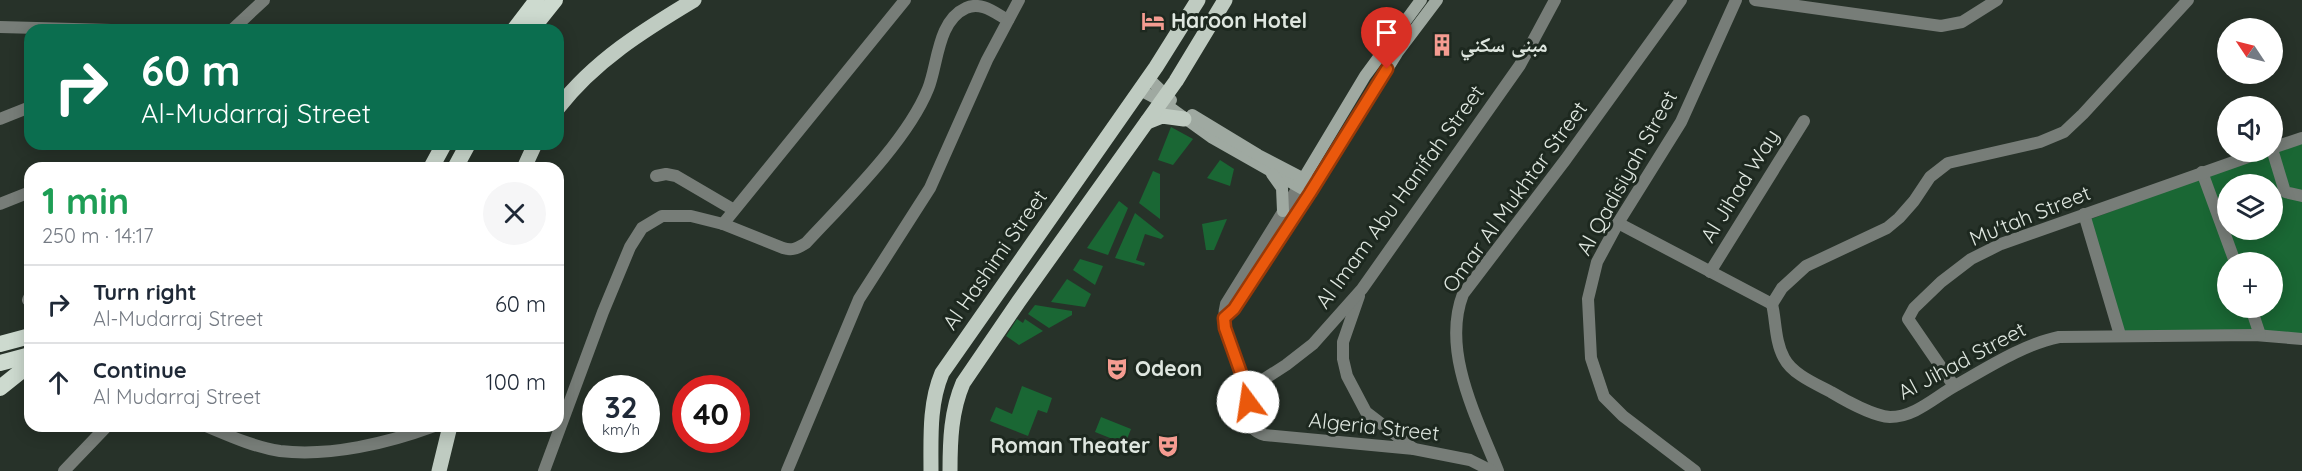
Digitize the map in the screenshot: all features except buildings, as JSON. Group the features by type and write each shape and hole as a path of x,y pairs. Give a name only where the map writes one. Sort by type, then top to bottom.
{"highway":[{"path":"519,24 537,0"},
{"path":"536,24 555,0"},
{"path":"0,344 24,338"},
{"path":"0,363 24,357"},
{"path":"0,388 24,369"}],"main road":[{"path":"564,101 582,80 626,42 694,0"},
{"name":"Al Hashimi Street","path":"931,471 932,417 936,387 942,373 1144,84 1197,0"},
{"name":"Al Hashimi Street","path":"950,471 951,434 957,397 963,383 1018,301 1147,122 1225,0"},
{"path":"1301,183 1365,76 1421,0"},
{"path":"1163,98 1184,119 1269,171 1313,189 1387,69 1437,0"},
{"path":"1144,84 1301,183"},
{"path":"1147,122 1162,116 1184,119"},
{"path":"1269,171 1282,188 1284,211"},
{"path":"439,471 449,432"}],"street":[{"path":"238,24 264,0"},
{"path":"723,224 905,0"},
{"path":"787,471 860,299 934,181 974,87 1020,0"},
{"name":"Al Imam Abu Hanifah Street","path":"1247,390 1313,344 1362,289 1520,64 1555,0"},
{"name":"Omar Al Mukhtar Street","path":"1498,471 1468,393 1455,341 1457,309 1463,294 1566,159 1681,0"},
{"name":"Al Qadisiyah Street","path":"1695,471 1611,406 1604,397 1591,358 1588,299 1597,262 1618,223 1681,122 1736,0"},
{"path":"1755,0 1941,26 1962,22 1996,0"},
{"path":"1618,223 1772,304 1782,288 1806,266 1887,228 1914,201 1930,177 1948,163 2040,142 2064,132 2188,0"},
{"path":"564,417 603,312 637,235 650,222 668,215 691,216 723,224 791,250 806,243 883,159 909,123 928,88 935,55 942,36 952,21 964,8 976,5 1008,20"},
{"path":"0,27 24,28"},
{"path":"0,119 24,109"},
{"name":"Al Jihad Way","path":"1710,272 1804,121"},
{"path":"2283,144 2302,138"},
{"name":"Mu'tah Street","path":"1954,386 1908,319 1914,308 1941,282 1971,259 2001,244 2232,162"},
{"path":"2276,162 2284,192 2302,196"},
{"path":"2202,172 2231,252"},
{"path":"656,176 666,174 676,176 734,210"},
{"path":"1224,318 1226,304 1301,183"},
{"path":"1224,318 1234,309 1313,189"},
{"path":"0,204 24,194"},
{"path":"2084,214 2120,335"},
{"path":"1362,289 1343,342 1343,359 1347,376 1366,412 1414,449"},
{"name":"Al Jihad Street","path":"1772,304 1779,343 1784,358 1792,368 1834,394 1887,417 1900,416 1926,405 1954,386 2044,340 2059,337 2260,335 2302,339"},
{"name":"Algeria Street","path":"1224,318 1225,328 1247,390 1251,422 1259,433 1414,449 1470,460 1492,471"},
{"path":"2254,318 2260,335"},
{"path":"64,471 101,432"},
{"path":"221,432 251,444 280,451 303,452 361,446 412,432"},
{"path":"544,471 558,432"}],"green space":[{"path":"1171,127 1193,139 1173,165 1158,160"},
{"path":"2302,140 2302,337 2122,337 2091,219 2243,162 2283,162 2283,147"},
{"path":"1220,160 1234,169 1230,186 1207,178"},
{"path":"1153,171 1160,174 1160,219 1139,203"},
{"path":"1119,201 1128,208 1108,255 1087,248"},
{"path":"1135,213 1164,236 1161,239 1145,234 1136,260 1145,263 1144,266 1115,258"},
{"path":"1227,219 1214,250 1206,250 1202,224"},
{"path":"1080,259 1103,266 1095,285 1073,270"},
{"path":"1067,279 1091,294 1085,307 1051,302"},
{"path":"1035,305 1072,311 1072,315 1049,328 1028,314"},
{"path":"1017,319 1023,323 1025,319 1043,331 1019,345 1006,336"},
{"path":"1022,386 1052,398 1047,413 1038,410 1028,436 990,421 996,407 1012,414"},
{"path":"1101,417 1131,429 1125,444 1095,432"}],"place":[{"name":"Haroon Hotel","path":"1153,21"},
{"name":"مبنى سكني","path":"1442,45"},
{"name":"Odeon","path":"1117,369"},
{"name":"Roman Theater","path":"1168,446"}],"route":[{"path":"1248,402 1247,390 1225,328 1224,318 1234,309 1308,196 1387,69"}]}
